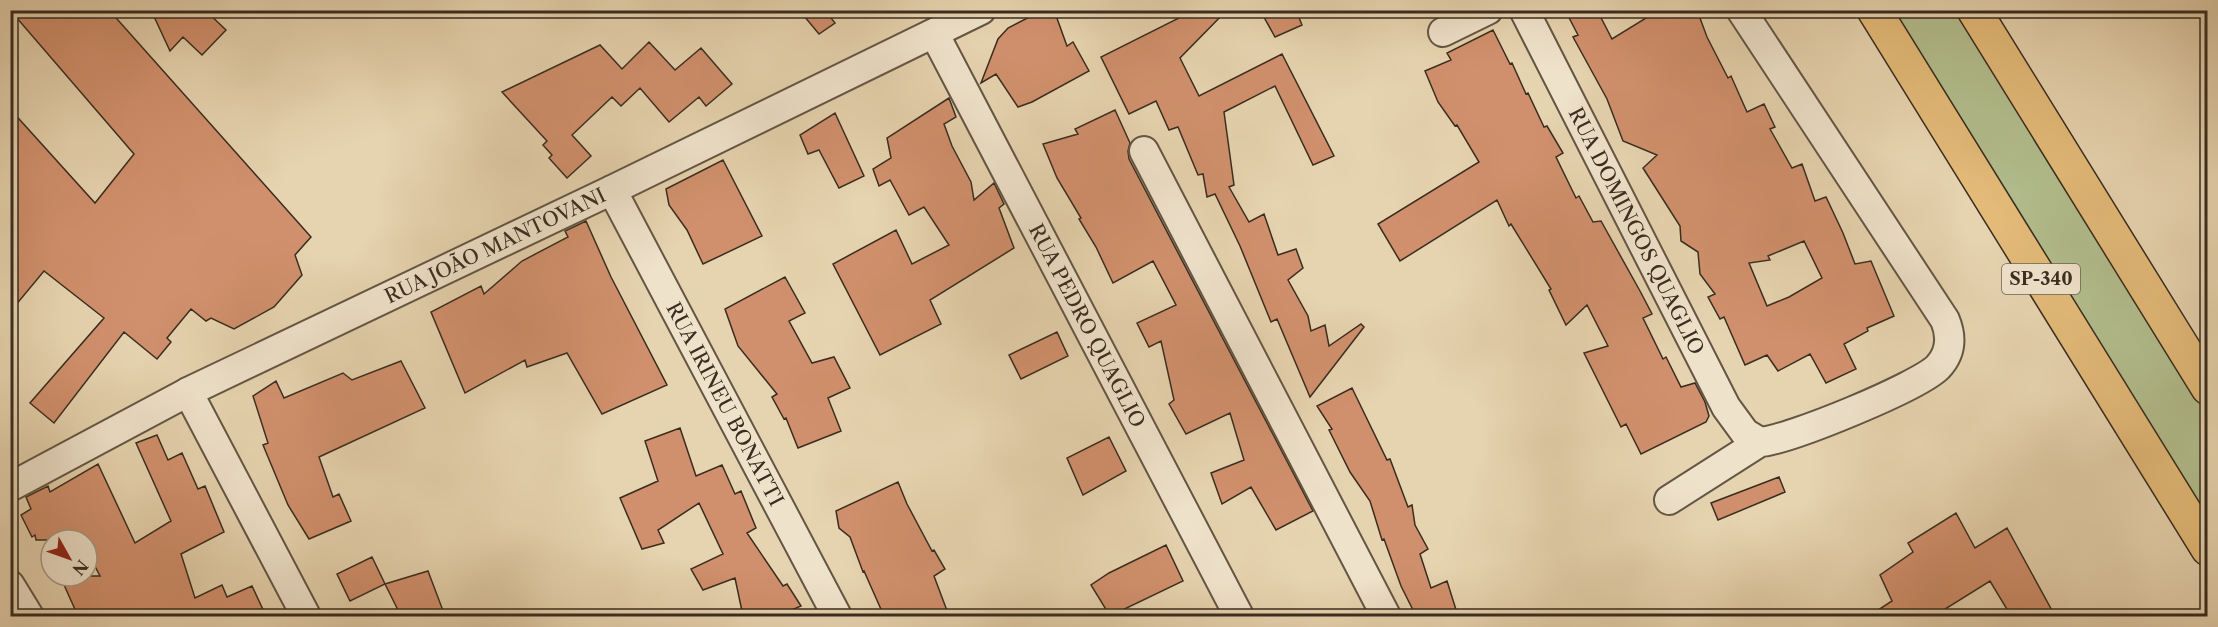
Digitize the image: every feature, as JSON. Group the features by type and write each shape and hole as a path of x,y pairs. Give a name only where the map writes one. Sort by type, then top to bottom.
{"highway":[{"name":"SP-340","path":"1874,10 2208,549"},
{"path":"1974,10 2208,388"}],"street":[{"name":"RUA JOÃO MANTOVANI","path":"10,487 188,392 612,190 981,10"},
{"path":"1443,32 1488,10"},
{"name":"RUA DOMINGOS QUAGLIO","path":"1524,10 1726,407 1745,433 1760,442"},
{"path":"1669,500 1760,442 1773,441 1795,434 1912,384 1937,368 1949,348 1950,335 1945,320 1741,10"},
{"name":"RUA PEDRO QUAGLIO","path":"935,34 1239,616"},
{"path":"1144,151 1385,616"},
{"name":"RUA IRINEU BONATTI","path":"612,190 837,616"},
{"path":"188,392 306,616"},
{"path":"10,585 29,616"}],"green space":[{"path":"1891,11 1959,11 2207,415 2207,523"}],"building":[{"path":"10,10 109,10 311,237 295,255 302,275 274,307 234,329 211,318 206,321 191,309 167,338 171,342 157,359 124,332 54,423 30,403 104,318 44,271 10,312 10,109 95,203 134,154"},
{"path":"151,10 205,10 226,30 202,55 183,37 170,51"},
{"path":"799,10 825,10 835,23 819,34"},
{"path":"1043,10 1054,10 1067,46 1073,42 1089,71 1032,102 1018,107 996,74 981,83 998,39 1008,28"},
{"path":"1174,10 1227,10 1180,58 1199,96 1282,54 1334,156 1313,165 1275,86 1224,112 1234,185 1229,187 1249,222 1264,214 1278,255 1296,249 1303,268 1288,280 1308,316 1311,331 1325,325 1329,346 1361,324 1364,327 1310,397 1277,319 1271,322 1240,246 1215,194 1207,197 1203,174 1198,175 1178,127 1169,130 1156,101 1129,114 1101,57 1179,18"},
{"path":"1260,10 1296,10 1302,25 1275,37"},
{"path":"1565,10 1597,10 1612,39 1659,10 1697,10 1707,37 1728,78 1731,76 1747,112 1764,104 1775,127 1770,129 1792,168 1802,164 1815,201 1826,197 1855,264 1871,261 1894,316 1867,328 1868,331 1844,344 1856,369 1826,383 1810,354 1778,371 1767,355 1745,365 1724,317 1720,319 1708,297 1715,294 1700,274 1698,252 1681,241 1680,226 1643,168 1657,155 1623,141 1607,99 1573,37 1578,35","holes":["1804,241 1822,278 1789,297 1767,306 1749,263 1770,260 1768,256"]},
{"path":"1493,30 1544,127 1547,126 1563,153 1556,157 1576,198 1579,196 1593,222 1601,221 1652,314 1643,318 1663,359 1666,357 1681,387 1695,383 1705,402 1709,416 1706,422 1641,454 1626,424 1621,427 1584,353 1608,346 1587,305 1566,325 1549,290 1551,289 1511,224 1509,226 1497,200 1400,261 1378,224 1479,162 1457,125 1455,126 1438,102 1425,71 1451,60 1447,53"},
{"path":"649,42 675,70 701,48 732,84 706,106 699,97 669,122 640,88 621,106 612,97 572,135 591,156 567,178 549,158 552,155 543,145 547,141 502,92 600,45 622,69"},
{"path":"949,98 956,117 944,124 952,146 971,182 974,200 994,183 1004,204 999,208 1014,248 930,300 941,324 880,355 833,264 896,230 912,264 949,245 924,207 909,215 890,180 879,186 873,169 891,158 887,138"},
{"path":"1115,110 1130,143 1129,159 1313,511 1276,530 1251,487 1222,504 1211,473 1244,460 1230,413 1186,434 1169,404 1174,400 1161,341 1149,347 1137,323 1176,305 1153,261 1113,283 1096,247 1079,219 1081,218 1057,178 1043,144 1078,134 1075,129"},
{"path":"835,113 864,176 839,188 819,150 808,154 800,135"},
{"path":"723,160 762,236 703,264 687,230 669,205 666,189"},
{"path":"586,221 611,277 667,385 602,414 567,353 527,367 525,360 465,393 431,312 481,286 484,294 522,261 568,237 565,231"},
{"path":"785,277 805,313 789,321 812,363 834,357 850,388 828,398 841,431 798,448 786,418 784,419 772,397 777,394 738,346 725,309"},
{"path":"1057,332 1068,356 1021,379 1009,355"},
{"path":"401,361 425,408 319,457 333,497 339,494 351,521 309,539 288,505 263,445 268,443 253,396 276,381 284,398 343,373 352,380"},
{"path":"1352,388 1387,460 1390,459 1408,507 1412,505 1415,525 1428,549 1420,554 1431,588 1447,581 1458,616 1416,616 1401,586 1384,539 1382,540 1370,501 1350,472 1329,430 1332,429 1317,406"},
{"path":"680,428 696,476 722,465 735,494 741,491 756,528 747,533 783,586 787,584 801,606 778,616 743,616 735,578 703,590 691,569 723,554 699,503 658,530 664,543 642,549 620,498 658,481 645,441"},
{"path":"157,435 168,460 182,453 198,489 205,486 224,532 181,554 195,598 222,585 227,597 252,586 266,616 78,616 65,588 99,588 99,528 39,528 39,540 36,540 35,535 32,537 21,515 31,509 26,497 48,486 50,492 98,464 135,543 171,521 136,443"},
{"path":"1109,437 1126,471 1083,495 1067,458"},
{"path":"1779,477 1785,492 1718,520 1711,503"},
{"path":"898,482 932,551 934,550 945,569 934,576 949,616 884,616 863,572 850,537 839,528 836,511"},
{"path":"1956,513 1975,548 2007,528 2055,616 2011,616 1990,581 1934,616 1869,616 1892,601 1880,575 1913,552 1908,543"},
{"path":"1166,545 1183,581 1110,616 1091,585 1109,573"},
{"path":"372,557 385,584 350,601 337,574"},
{"path":"428,571 445,616 401,616 385,584"}]}
